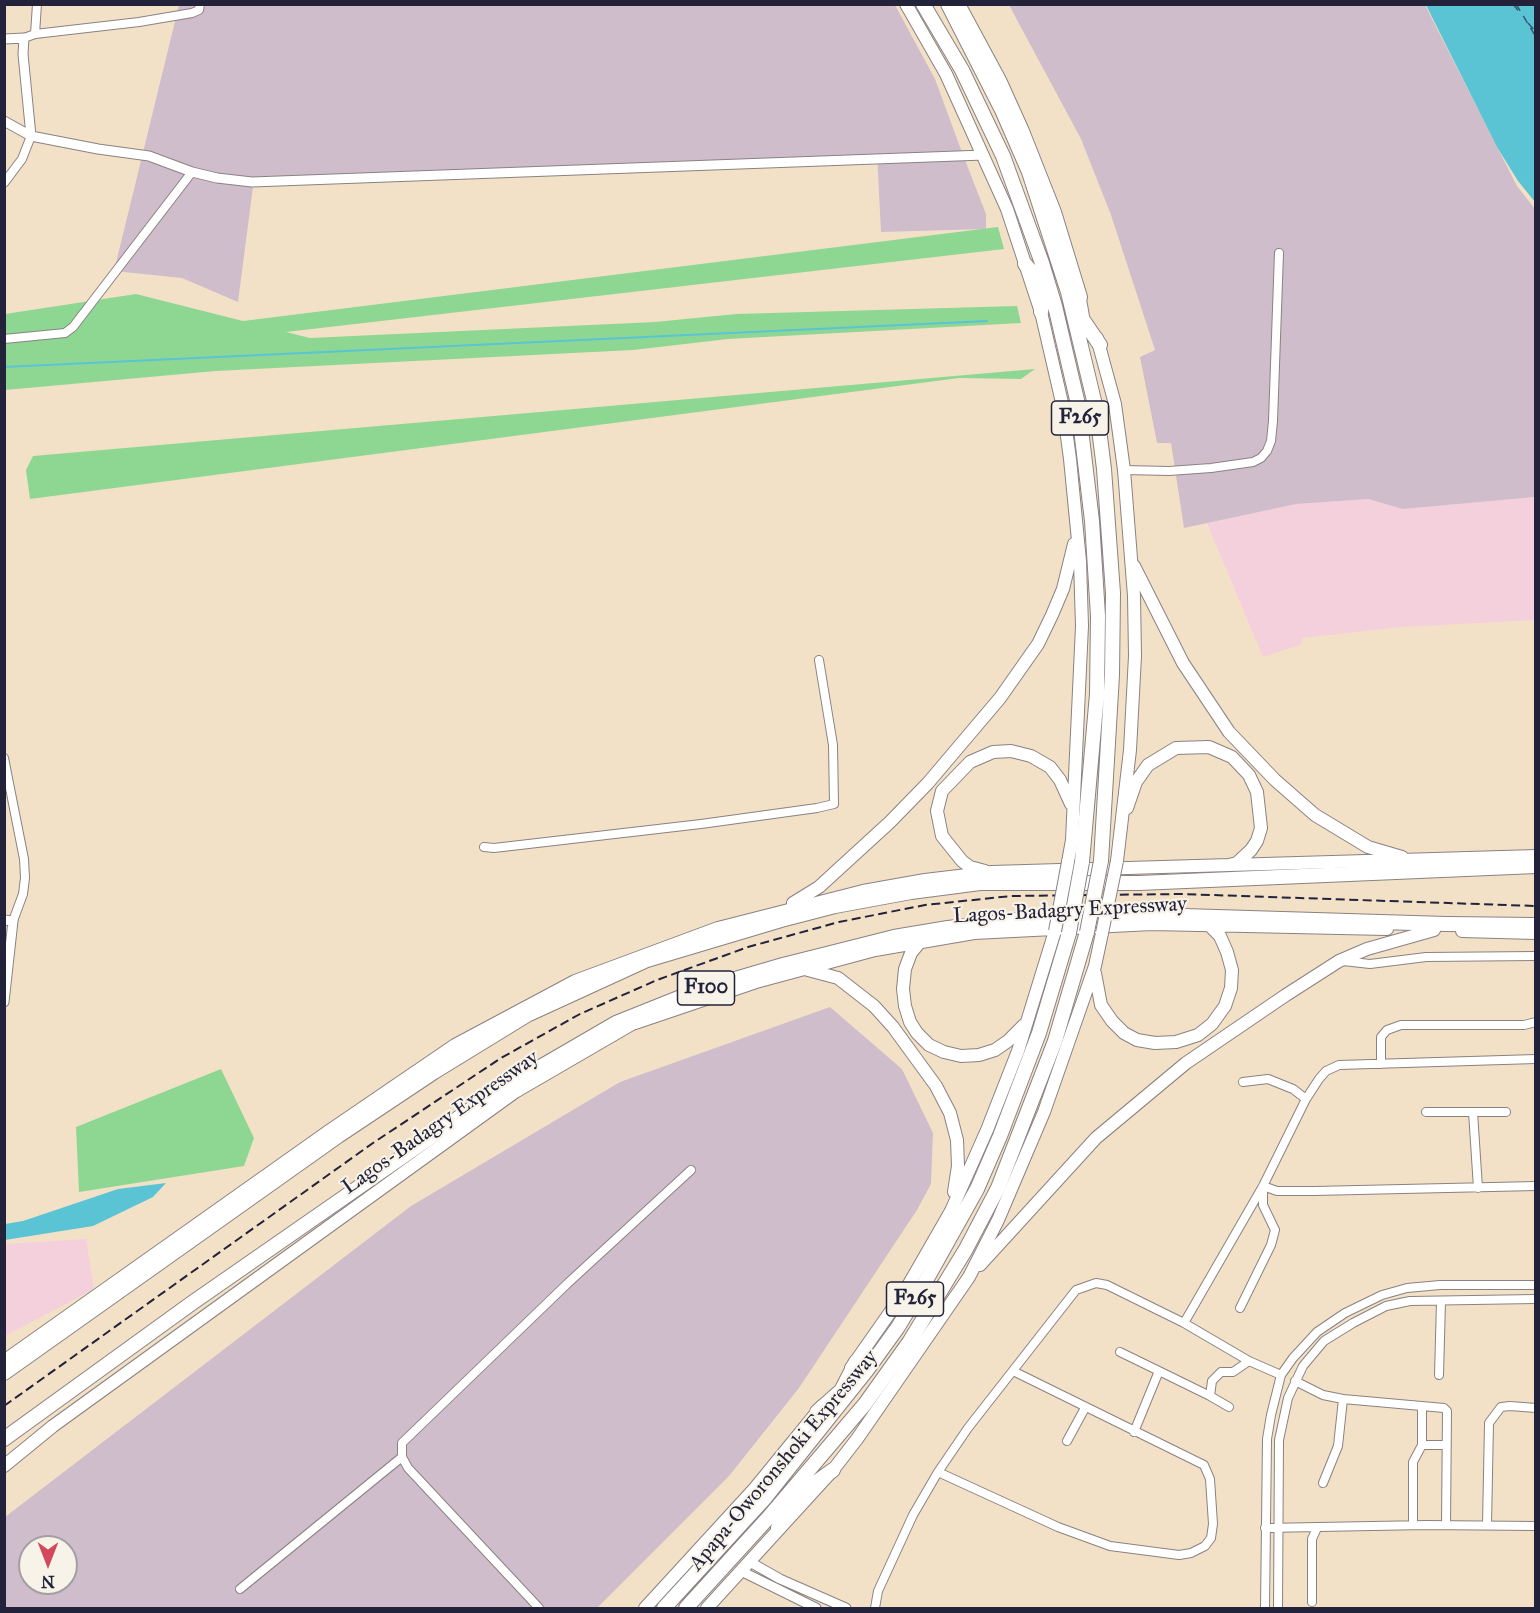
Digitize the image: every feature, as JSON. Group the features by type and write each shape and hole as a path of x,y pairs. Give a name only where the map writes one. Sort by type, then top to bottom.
{"highway":[{"name":"Apapa-Oworonshoki Expressway","path":"664,1608 765,1498 823,1415 862,1366 898,1327 926,1282 977,1188 1000,1136 1039,1033 1069,933 1082,862 1097,694 1098,616 1092,521 1078,404 1042,263 999,147 962,70 922,4"},
{"name":"Apapa-Oworonshoki Expressway","path":"686,1608 768,1518 865,1404 910,1341 966,1249 998,1188 1054,1041 1087,932 1101,861 1112,675 1113,593 1104,469 1097,413 1070,288 1018,144 948,4"},
{"path":"1025,264 1051,296"},
{"path":"1041,312 1051,296 1070,288 1085,323 1100,345"},
{"path":"1082,351 1085,323"},
{"name":"Lagos-Badagry Expressway","path":"4,1373 338,1136 434,1072 527,1015 647,960 835,906 911,892 980,883 1139,884 1536,866"},
{"name":"Lagos-Badagry Expressway","path":"4,1439 192,1303 487,1098 616,1023 701,989 783,965 894,937 1033,918 1184,915 1435,924 1536,925"},
{"path":"823,1415 862,1366"},
{"path":"778,1528 818,1458"},
{"path":"768,1518 833,1470"}],"main road":[{"name":"Apapa-Oworonshoki Expressway","path":"862,1366 951,1211 987,1130 1027,1022 1054,931 1072,840 1082,626 1080,561 1071,459 1063,407 1041,312 1007,209 984,155 946,74 906,4"},
{"name":"Apapa-Oworonshoki Expressway","path":"707,1608 833,1470 880,1407 969,1277 1034,1140 1095,966 1117,861 1130,750 1135,656 1124,470 1115,404 1100,345 1070,288 1055,212 1000,80 959,4"},
{"path":"761,916 795,902 819,888 913,798 1000,698 1038,644 1063,590 1074,545 1075,519"},
{"path":"1131,560 1183,663 1229,732 1275,780 1315,815 1368,847 1393,855 1424,860"},
{"path":"1123,820 1136,782 1148,765 1160,756 1176,748 1209,747 1232,757 1249,775 1257,792 1261,828 1257,842 1251,850 1237,863 1220,867"},
{"path":"992,873 970,867 962,861 942,836 937,811 942,790 970,762 993,752 1011,751 1031,756 1050,767 1060,780 1073,812"},
{"name":"Lagos-Badagry Expressway","path":"6,1358 455,1045 575,981 718,928 863,891 925,880 992,873 1536,856"},
{"name":"Lagos-Badagry Expressway","path":"4,1466 53,1426 515,1092 632,1024 756,982 875,950 974,933 1152,924 1536,933"},
{"path":"1095,966 1096,988 1101,1005 1124,1033 1137,1040 1155,1043 1176,1042 1198,1035 1212,1024 1225,1006 1231,988 1232,970 1227,952 1220,936 1209,925"},
{"path":"969,1277 1096,1138 1186,1063 1339,961 1376,946 1434,930"},
{"path":"920,942 911,953 905,969 904,1006 917,1033 929,1045 944,1052 962,1056 979,1055 995,1050 1027,1022"},
{"path":"806,970 838,978 874,1006 893,1027 936,1086 950,1113 957,1140 958,1166 951,1211"},
{"name":"Apapa-Oworonshoki Expressway","path":"645,1608 823,1415"}],"street":[{"path":"35,34 37,4"},
{"path":"4,39 181,15 199,10 200,4"},
{"path":"4,183 22,159 32,136 23,54 24,38"},
{"path":"4,121 32,136 149,156 192,172 252,182 984,155"},
{"path":"4,339 65,333 73,327 192,172"},
{"path":"1124,470 1169,471 1211,468 1253,462 1262,458 1267,452 1271,441 1273,421 1279,253"},
{"path":"484,847 494,848 701,824 834,804 833,745 819,660"},
{"path":"4,758 24,859 25,878 23,894 9,920 4,1002"},
{"path":"4,809 15,810"},
{"path":"1339,961 1370,964 1426,957 1536,956"},
{"path":"1381,1064 1381,1037 1387,1030 1401,1026 1524,1025 1536,1022"},
{"path":"1184,1323 1263,1186 1306,1099 1318,1079 1326,1071 1339,1065 1536,1059"},
{"path":"1243,1082 1268,1078 1293,1089 1306,1099"},
{"path":"1473,1112 1478,1188"},
{"path":"1426,1113 1506,1112"},
{"path":"539,1608 408,1468 402,1457 402,1443 568,1283 691,1170"},
{"path":"1263,1186 1277,1191 1536,1186"},
{"path":"1240,1308 1271,1245 1275,1230 1263,1205 1263,1186"},
{"path":"875,1608 878,1591 912,1515 939,1472 968,1428 1076,1290 1096,1283 1107,1285 1184,1323 1250,1361 1281,1375"},
{"path":"1265,1608 1267,1439 1270,1415 1281,1375 1317,1332 1345,1313 1382,1295 1407,1288 1440,1285 1536,1285"},
{"path":"1278,1608 1277,1528 1280,1440 1288,1398 1303,1366 1324,1341 1353,1323 1394,1304 1410,1300 1536,1299"},
{"path":"1439,1375 1441,1300"},
{"path":"1120,1352 1229,1407"},
{"path":"1210,1396 1212,1381 1221,1372 1233,1372 1250,1361"},
{"path":"939,1472 1058,1527 1110,1546 1179,1555 1191,1553 1205,1546 1211,1538 1213,1524 1210,1479 1204,1465 1013,1371"},
{"path":"1134,1432 1159,1371"},
{"path":"1295,1382 1323,1395 1343,1399 1443,1408 1447,1411 1446,1525"},
{"path":"1323,1483 1338,1446 1343,1399"},
{"path":"1413,1525 1413,1462 1422,1445 1422,1406"},
{"path":"1487,1525 1489,1423 1501,1407 1536,1408"},
{"path":"1067,1441 1085,1408"},
{"path":"1422,1445 1446,1445"},
{"path":"240,1589 402,1457"},
{"path":"1265,1528 1413,1525 1536,1526"},
{"path":"1312,1602 1312,1539 1317,1528"},
{"path":"746,1566 816,1608"},
{"path":"746,1566 846,1608"}],"shaded area":[{"path":"179,5 895,5 935,79 986,214 986,229 881,232 877,154 254,179 238,302 182,278 114,271"},
{"path":"1009,5 1425,5 1517,186 1535,209 1535,497 1403,509 1368,499 1296,504 1184,528 1171,443 1157,443 1140,357 1155,350 1111,215 1081,139"},
{"path":"1535,497 1535,620 1401,627 1302,638 1302,644 1263,657 1207,523 1296,504 1368,499 1403,509"},
{"path":"830,1007 902,1069 933,1133 931,1184 917,1210 799,1388 729,1476 597,1608 5,1608 5,1517 411,1206 620,1082"},
{"path":"86,1239 94,1289 5,1336 5,1244"}],"green space":[{"path":"998,227 1004,249 286,332 310,338 655,322 736,314 1017,306 1021,323 728,339 633,350 216,371 5,390 5,314 136,294 243,321"},
{"path":"1035,369 1021,379 959,378 30,499 26,470 33,456"},
{"path":"221,1069 254,1138 244,1166 79,1192 76,1127"}],"water":[{"path":"1426,5 1535,5 1535,202 1518,181 1497,147"},
{"path":"166,1183 153,1197 93,1226 5,1240 5,1224 23,1221 118,1189"}],"waterway":[{"path":"4,367 987,321"}],"ferry route":[{"path":"1513,4 1520,13"},
{"path":"1516,4 1536,37"},
{"path":"1528,23 1536,32"}],"railway":[{"path":"4,1406 373,1143 501,1058 580,1014 657,980 748,947 839,922 925,905 1011,896 1182,894 1536,906"}]}
